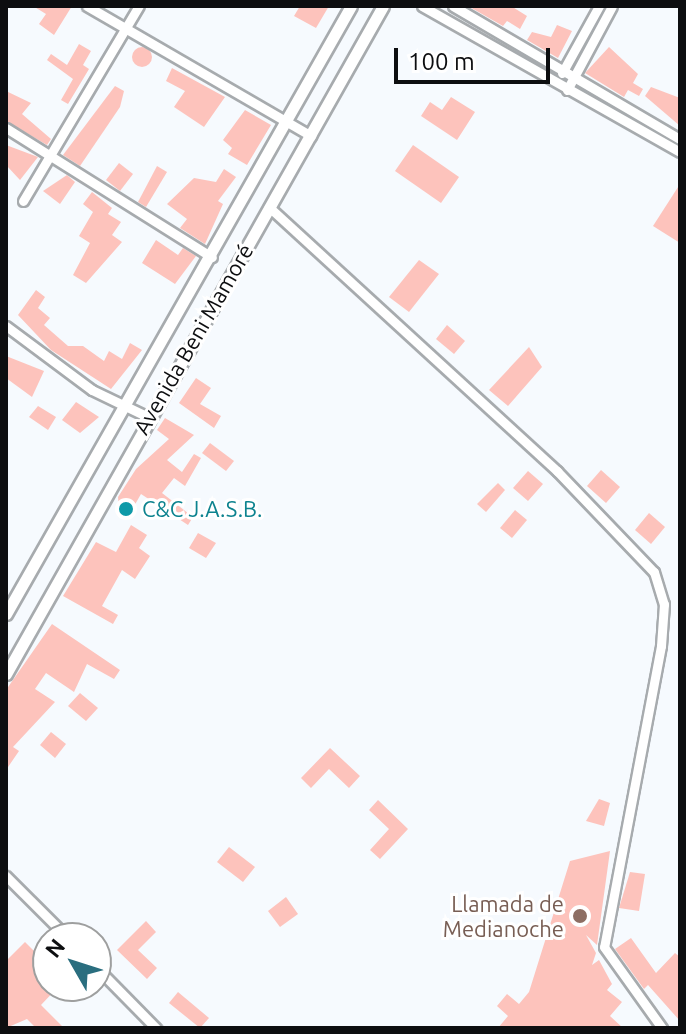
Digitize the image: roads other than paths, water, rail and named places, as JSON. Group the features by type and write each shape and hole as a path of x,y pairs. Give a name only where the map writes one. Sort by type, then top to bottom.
{"street":[{"path":"87,6 311,136"},
{"path":"23,201 139,6"},
{"name":"Avenida Beni Mamoré","path":"6,614 212,257 351,6"},
{"name":"Avenida Beni Mamoré","path":"6,674 148,417 383,6"},
{"path":"422,6 680,152"},
{"path":"453,6 680,139"},
{"path":"556,83 599,6"},
{"path":"567,90 612,6"},
{"path":"6,128 212,257"},
{"path":"269,207 557,471 654,572 664,604 661,646 604,947 662,1028"},
{"path":"6,326 123,408 148,417"},
{"path":"6,876 52,922"},
{"path":"112,983 156,1028"}],"place":[{"name":"C&C J.A.S.B.","path":"126,509"},
{"name":"Llamada de Medianoche","path":"580,916"}]}
